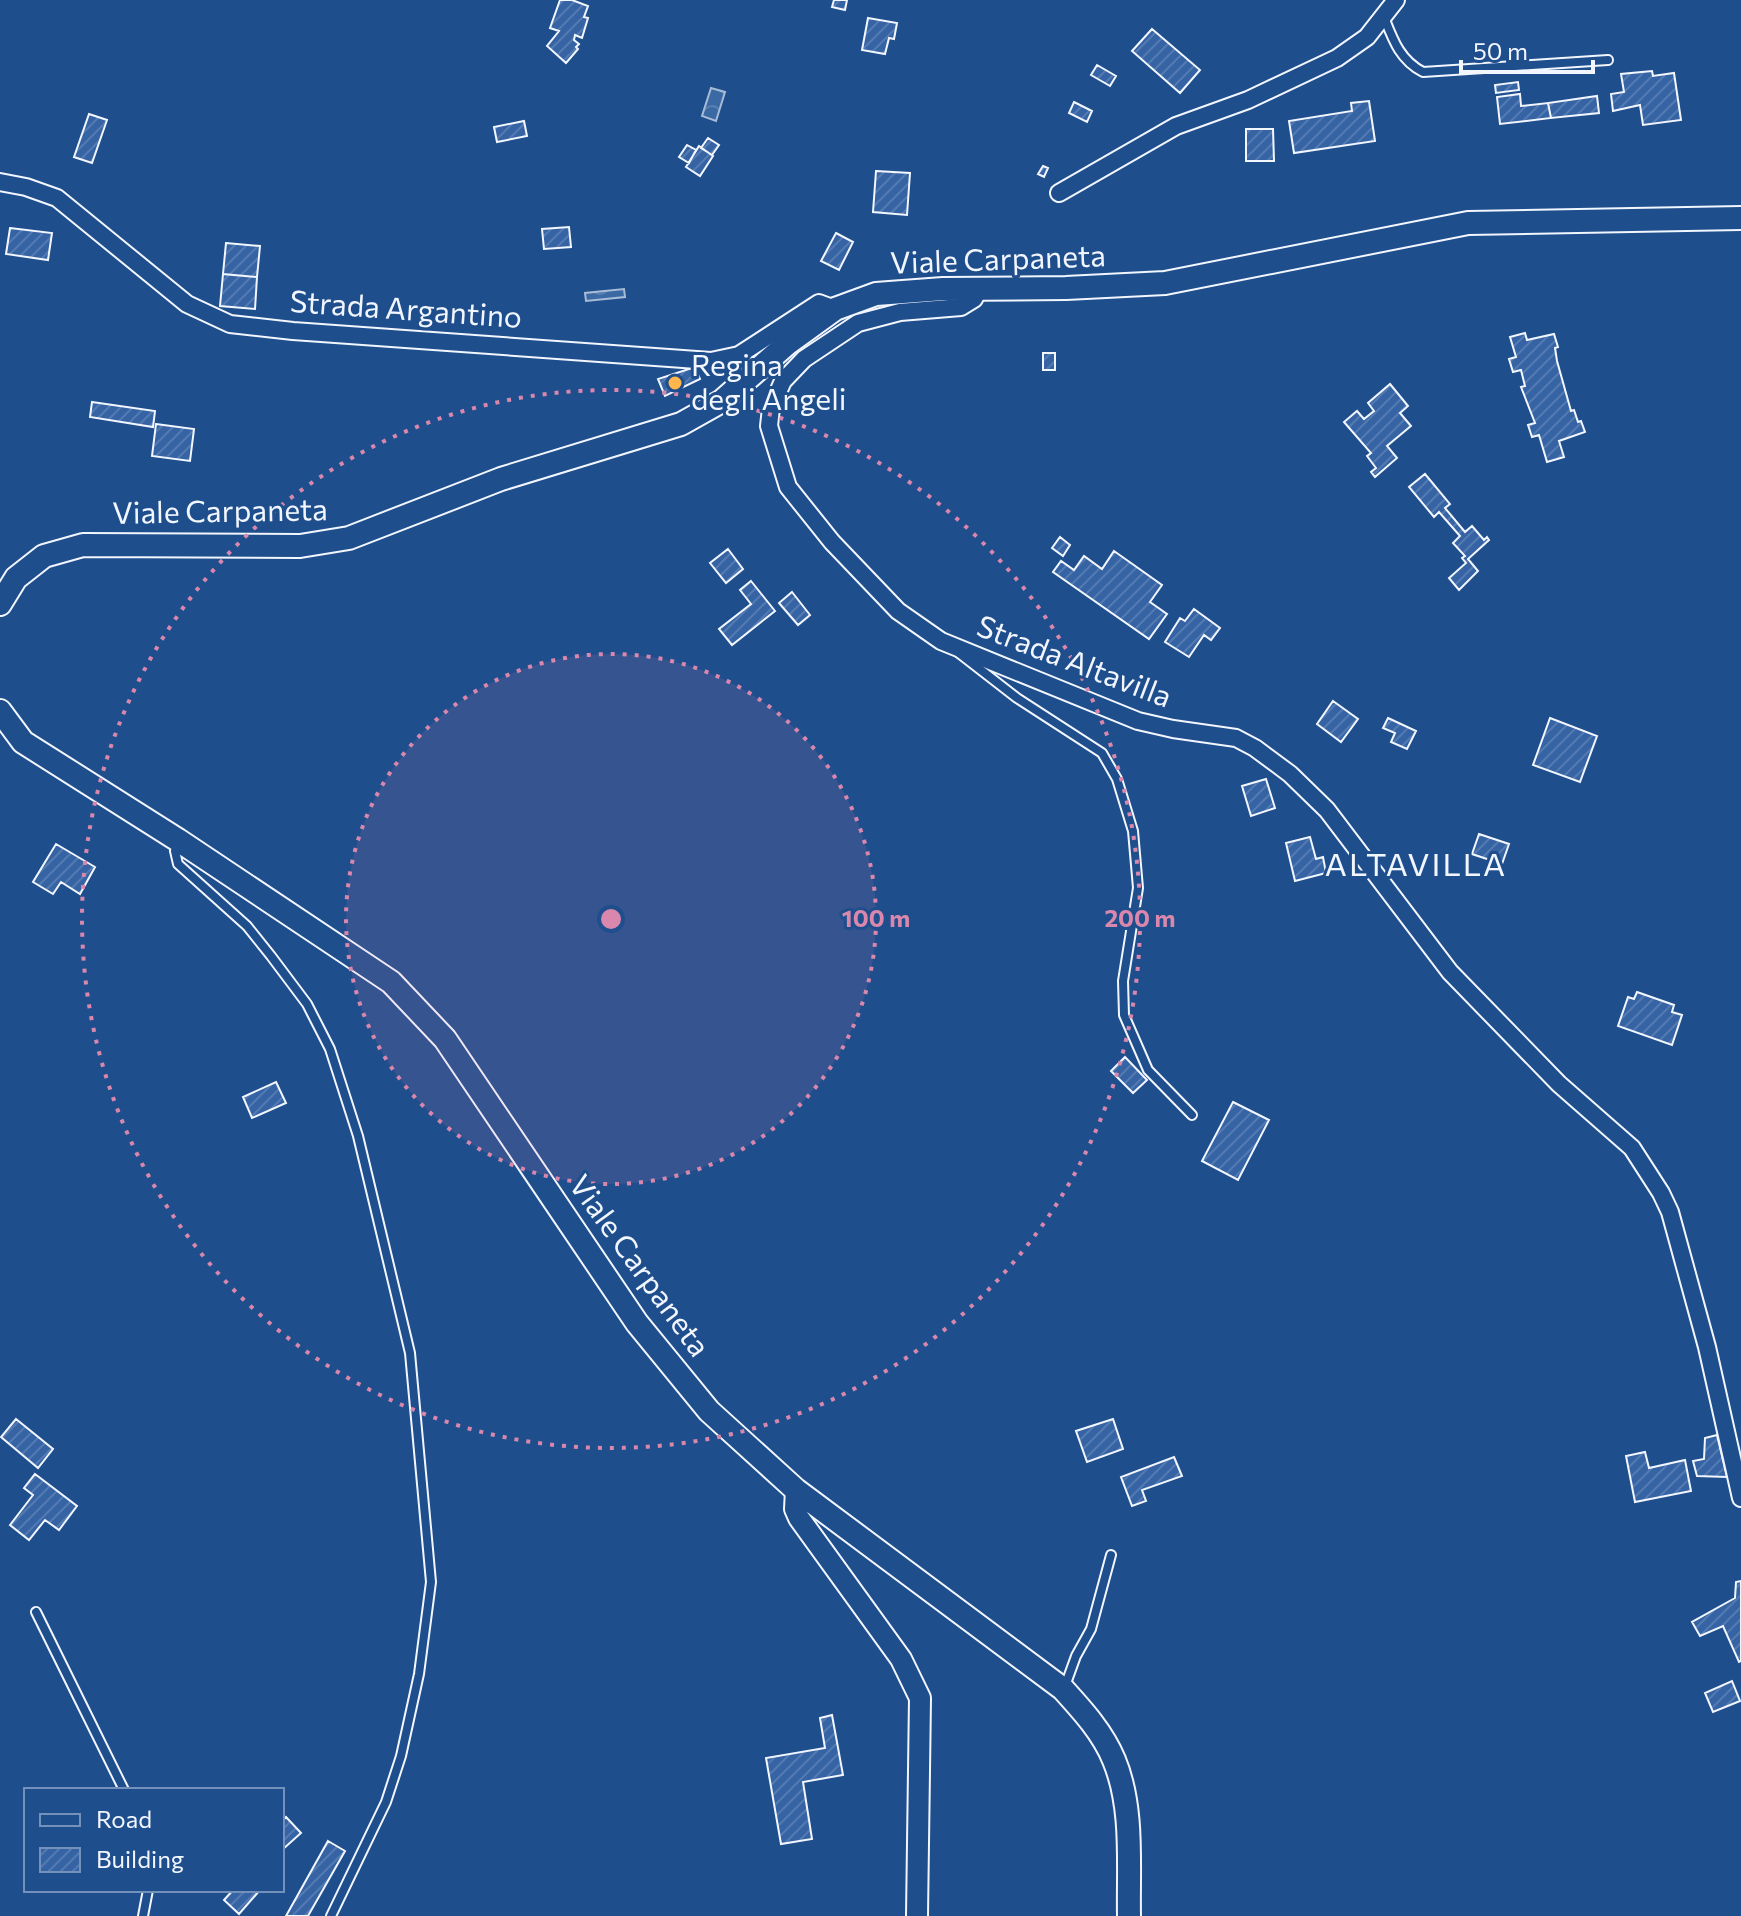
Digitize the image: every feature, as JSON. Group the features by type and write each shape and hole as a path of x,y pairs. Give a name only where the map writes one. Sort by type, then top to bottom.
{"main road":[{"name":"Viale Carpaneta","path":"0,604 16,578 44,556 83,545 300,546 349,538 501,479 681,424 722,401 788,343 835,309 876,294 1165,283 1468,223 1741,218"},
{"name":"Viale Carpaneta","path":"0,711 23,742 178,840 391,982 445,1039 637,1323 709,1411 796,1490 1063,1689 1090,1720 1114,1760 1124,1794 1129,1916"}],"street":[{"path":"1059,193 1176,126 1248,100 1337,58 1367,37 1396,0"},
{"name":"Strada Argantino","path":"0,182 57,198 187,304 230,324 711,361 739,355 819,303 835,309"},
{"name":"Strada Altavilla","path":"980,288 974,299 961,307 900,312 858,323 804,359 783,381 771,408 769,426 788,487 809,516 898,611 951,645 1138,721 1236,738 1290,774 1327,810 1450,972 1559,1084 1632,1148 1651,1175 1670,1212 1707,1347 1741,1498"},
{"path":"796,1490 795,1509 799,1518 901,1659 920,1698 917,1916"}],"lane":[{"path":"1384,17 1404,59 1423,72 1608,60"},
{"path":"951,645 967,662 1017,698 1102,753 1117,779 1133,831 1138,888 1123,981 1124,1015 1148,1070 1192,1115"},
{"path":"178,840 175,851 178,864 255,936 307,1004 330,1049 358,1136 410,1353 431,1582 421,1658 401,1756 386,1802 331,1916"},
{"path":"1063,1689 1091,1629 1111,1555"},
{"path":"36,1612 123,1788"},
{"path":"143,1916 148,1892"}],"water":[{"path":"711,88 725,92 716,121 702,116"},
{"path":"624,289 625,297 586,301 585,293"}],"building":[{"path":"560,0 572,0 588,6 582,38 575,35 578,49 566,63 547,46 559,31 550,28"},
{"path":"834,0 847,0 845,10 832,7"},
{"path":"868,18 897,23 894,39 889,38 885,54 862,50"},
{"path":"1152,29 1200,70 1180,93 1132,51"},
{"path":"1097,65 1116,76 1110,86 1091,75"},
{"path":"1652,71 1653,76 1674,73 1681,120 1643,125 1640,105 1613,111 1611,94 1624,92 1621,74"},
{"path":"1518,82 1519,90 1496,93 1495,85"},
{"path":"1520,94 1521,106 1548,103 1551,118 1500,124 1497,97"},
{"path":"1597,96 1599,113 1551,118 1548,103"},
{"path":"1369,101 1375,141 1294,153 1289,121 1352,111 1351,103"},
{"path":"1074,102 1092,111 1087,122 1069,113"},
{"path":"89,114 107,120 92,163 74,157"},
{"path":"524,121 527,136 497,142 494,127"},
{"path":"1246,129 1273,129 1274,161 1246,161"},
{"path":"708,138 719,145 712,155 701,148"},
{"path":"687,145 696,150 689,163 679,157"},
{"path":"699,146 713,156 700,176 686,167"},
{"path":"1043,166 1048,168 1044,177 1038,174"},
{"path":"876,171 910,173 907,215 873,212"},
{"path":"569,227 571,247 544,249 542,229"},
{"path":"10,228 52,233 48,260 6,254"},
{"path":"836,233 853,242 839,270 821,261"},
{"path":"226,243 260,246 257,277 223,274"},
{"path":"223,274 257,277 255,309 220,306"},
{"path":"1525,333 1527,340 1554,334 1558,347 1555,348 1557,361 1571,411 1574,410 1585,432 1559,441 1564,457 1547,462 1539,435 1532,437 1528,425 1535,423 1521,387 1525,386 1521,370 1513,372 1509,359 1516,357 1510,337"},
{"path":"1043,353 1055,353 1055,370 1043,370"},
{"name":"Regina degli Angeli","path":"695,367 700,379 665,396 658,379"},
{"path":"1390,384 1408,406 1400,413 1411,426 1387,446 1397,458 1375,477 1371,472 1376,468 1367,456 1371,453 1344,422 1357,411 1364,419 1374,411 1368,403"},
{"path":"92,402 155,411 153,427 90,417"},
{"path":"156,424 194,429 190,461 152,456"},
{"path":"1425,474 1450,504 1445,508 1465,532 1472,526 1484,540 1487,537 1489,540 1468,559 1478,571 1459,590 1449,578 1466,563 1462,558 1465,556 1453,543 1460,536 1439,512 1434,517 1409,487"},
{"path":"1060,537 1070,545 1063,556 1052,548"},
{"path":"728,549 743,569 726,583 710,563"},
{"path":"1114,551 1162,585 1150,602 1167,614 1149,639 1053,572 1061,561 1074,570 1084,556 1102,569"},
{"path":"751,581 775,611 732,645 719,629 751,604 740,590"},
{"path":"792,592 810,615 798,625 779,603"},
{"path":"1194,609 1220,628 1211,640 1204,635 1189,657 1165,642 1180,618 1185,621"},
{"path":"1333,701 1358,719 1341,742 1317,724"},
{"path":"1388,718 1416,731 1407,749 1391,742 1395,733 1383,728"},
{"path":"1550,718 1597,736 1580,782 1533,765"},
{"path":"1266,779 1275,808 1251,816 1242,786"},
{"path":"1479,834 1509,844 1502,864 1472,854"},
{"path":"1310,837 1316,859 1323,857 1326,873 1295,881 1286,843"},
{"path":"56,844 95,867 80,894 61,882 53,894 33,882"},
{"path":"1637,992 1674,1005 1672,1012 1682,1015 1672,1045 1618,1026 1628,997 1634,999"},
{"path":"1125,1057 1147,1080 1133,1093 1111,1071"},
{"path":"276,1082 286,1103 252,1118 243,1097"},
{"path":"1233,1102 1269,1120 1238,1180 1202,1161"},
{"path":"16,1419 53,1449 38,1468 1,1437"},
{"path":"1113,1419 1123,1449 1087,1462 1076,1431"},
{"path":"1717,1435 1727,1477 1697,1476 1693,1461 1704,1459 1705,1438"},
{"path":"1645,1452 1649,1468 1685,1460 1691,1491 1635,1502 1626,1456"},
{"path":"1174,1457 1182,1476 1142,1490 1146,1501 1132,1506 1121,1477"},
{"path":"35,1474 77,1506 59,1530 45,1520 29,1540 10,1525 33,1495 24,1488"},
{"path":"1741,1581 1739,1662 1723,1626 1700,1636 1692,1622 1735,1598 1736,1582"},
{"path":"1732,1681 1740,1701 1713,1712 1705,1693"},
{"path":"832,1715 843,1775 803,1782 812,1839 781,1844 766,1758 825,1748 820,1718"},
{"path":"286,1817 301,1833 284,1848"},
{"path":"328,1841 345,1851 308,1916 286,1916"},
{"path":"231,1892 258,1892 239,1914 224,1900"}],"place":[{"name":"Regina degli Angeli","path":"675,383"}],"district":[{"name":"ALTAVILLA","path":"1416,865"}]}
